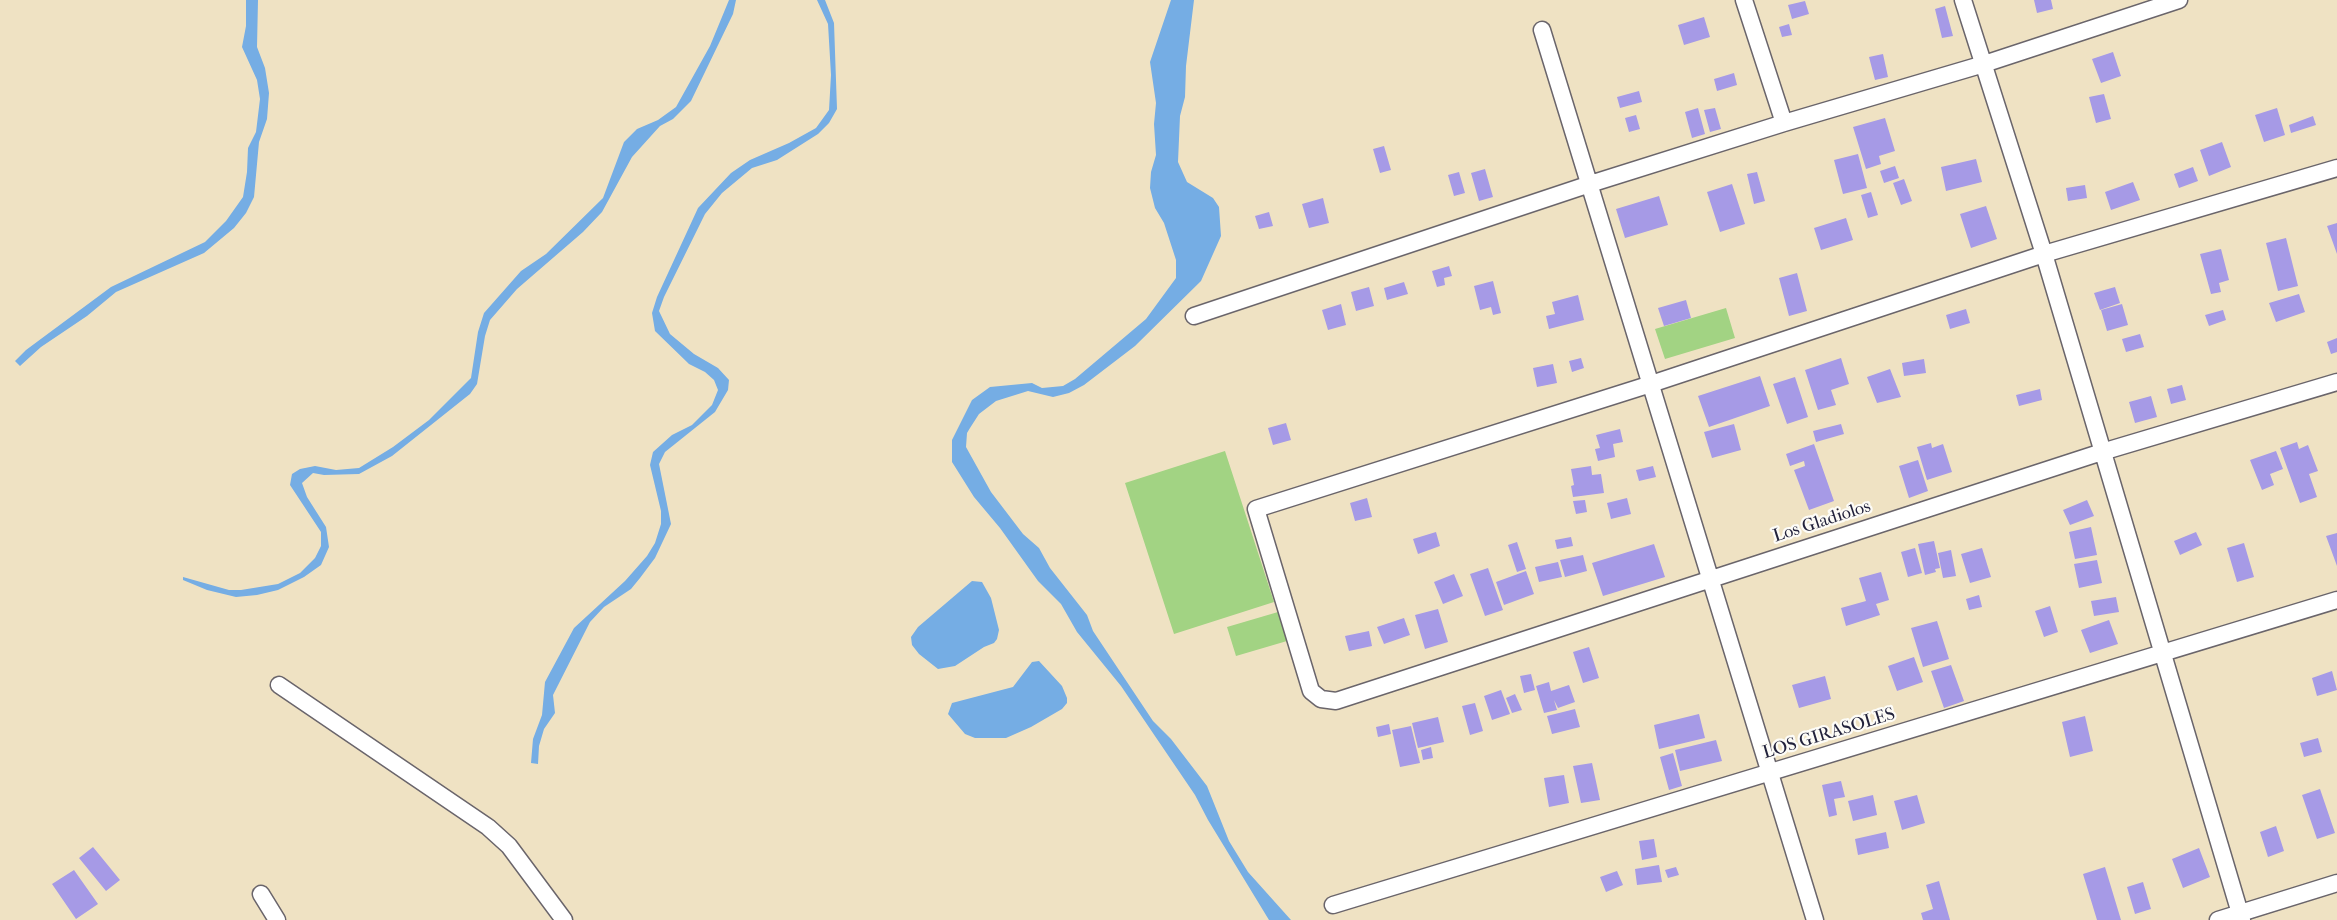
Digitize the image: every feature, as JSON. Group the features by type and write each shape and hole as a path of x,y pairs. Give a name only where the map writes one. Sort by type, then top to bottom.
{"street":[{"path":"1744,0 1784,123"},
{"path":"1963,0 2044,254 2241,917"},
{"path":"1194,316 1590,184 1784,123 1984,64 2179,0"},
{"path":"1542,30 1815,920"},
{"path":"1652,384 2044,254 2337,168"},
{"name":"Los Gladiolos","path":"1652,384 1256,509 1311,691 1321,699 1336,701 2102,452 2337,382"},
{"name":"LOS GIRASOLES","path":"1333,905 2337,600"},
{"path":"279,686 488,827 508,846 564,920"},
{"path":"2218,920 2241,917 2337,883"},
{"path":"261,894 277,920"}],"green space":[{"path":"1726,308 1735,338 1665,359 1655,329"},
{"path":"1225,451 1274,602 1174,634 1125,483"},
{"path":"1278,612 1287,641 1236,656 1227,627"}],"water":[{"path":"246,0 258,0 257,47 265,68 269,93 267,119 259,142 254,197 246,213 234,228 204,253 116,292 87,316 41,347 20,366 15,361 26,350 111,287 205,242 226,221 243,197 248,148 256,132 260,99 257,80 242,47 246,26"},
{"path":"729,0 736,0 733,14 691,101 673,119 660,126 632,157 602,212 583,232 517,289 490,320 477,384 470,394 392,456 359,474 313,473 302,483 307,497 326,527 329,547 321,565 304,577 278,590 257,595 236,597 207,590 183,580 183,577 229,590 278,584 300,573 315,558 321,546 321,532 290,485 292,474 300,469 315,466 336,470 359,468 393,447 429,420 471,378 478,332 484,313 521,271 546,254 603,198 624,142 637,129 658,120 676,107 710,46"},
{"path":"817,0 825,0 834,23 837,109 829,123 818,134 777,160 752,168 722,193 705,214 664,297 659,311 670,334 694,354 718,368 729,380 728,390 715,412 665,452 659,464 671,524 655,558 631,589 604,607 590,622 553,695 555,713 544,729 539,746 538,764 531,763 533,739 542,715 545,682 574,628 625,581 655,543 661,524 661,511 650,465 653,452 672,435 692,425 712,405 718,390 714,380 705,372 689,364 655,331 652,313 657,297 698,208 731,173 750,160 816,128 829,110 831,75 828,24"},
{"path":"1171,0 1194,0 1186,66 1185,97 1180,116 1178,162 1187,182 1213,198 1219,207 1221,236 1201,281 1135,346 1084,385 1069,393 1053,397 1028,391 996,401 979,414 967,433 966,447 991,492 1023,534 1039,548 1050,568 1087,615 1093,631 1153,721 1171,739 1207,786 1229,841 1248,872 1291,920 1269,920 1195,795 1121,686 1077,632 1061,604 1038,581 1000,528 974,497 952,462 952,440 972,400 990,387 1032,383 1042,388 1063,386 1075,379 1146,319 1176,278 1176,260 1164,223 1155,208 1150,188 1151,172 1156,155 1154,124 1156,103 1150,62"},
{"path":"972,581 982,582 991,598 999,630 997,639 955,666 938,669 919,654 912,645 911,637 918,627"},
{"path":"1039,661 1062,686 1067,703 1062,709 1006,738 975,738 965,734 948,714 952,703 1013,687 1032,662"}],"building":[{"path":"2034,0 2051,0 2053,9 2037,13"},
{"path":"1805,1 1809,14 1792,19 1788,5"},
{"path":"1945,6 1953,36 1942,38 1935,9"},
{"path":"1704,17 1710,37 1684,45 1678,25"},
{"path":"1789,24 1792,35 1782,37 1779,27"},
{"path":"2113,52 2121,76 2101,83 2092,59"},
{"path":"1883,54 1888,77 1875,80 1869,57"},
{"path":"1734,73 1737,85 1717,91 1714,79"},
{"path":"1639,91 1642,102 1620,108 1617,97"},
{"path":"2104,94 2111,119 2096,123 2089,97"},
{"path":"1698,108 1705,134 1692,138 1685,112"},
{"path":"1715,108 1721,129 1710,132 1704,110"},
{"path":"2277,108 2285,135 2264,142 2255,115"},
{"path":"1636,115 1640,129 1629,132 1625,118"},
{"path":"2313,116 2316,125 2291,133 2289,125"},
{"path":"1885,118 1895,151 1879,156 1881,164 1866,169 1853,127"},
{"path":"2222,142 2231,167 2209,176 2200,150"},
{"path":"1384,146 1391,170 1380,173 1373,149"},
{"path":"1858,154 1867,188 1843,194 1834,160"},
{"path":"1976,159 1982,182 1946,191 1941,167"},
{"path":"1895,166 1899,178 1884,183 1880,171"},
{"path":"2193,167 2198,181 2179,188 2174,174"},
{"path":"1485,169 1493,197 1479,201 1471,173"},
{"path":"1459,172 1465,193 1454,196 1448,175"},
{"path":"1757,172 1765,201 1754,204 1747,174"},
{"path":"1904,179 1912,201 1901,205 1893,183"},
{"path":"2133,182 2140,200 2111,210 2105,192"},
{"path":"1732,184 1745,224 1720,232 1707,192"},
{"path":"2085,185 2087,198 2068,201 2066,188"},
{"path":"1871,192 1878,215 1868,218 1861,195"},
{"path":"1659,196 1668,225 1625,238 1616,209"},
{"path":"1323,198 1329,223 1309,228 1302,204"},
{"path":"1986,206 1997,239 1971,248 1960,214"},
{"path":"1269,212 1273,226 1259,229 1255,216"},
{"path":"1846,218 1853,240 1821,250 1814,228"},
{"path":"2337,223 2337,254 2327,226"},
{"path":"2286,238 2298,286 2278,291 2266,243"},
{"path":"2221,249 2229,280 2219,283 2221,292 2211,294 2200,254"},
{"path":"1449,266 1452,276 1444,278 1445,285 1437,287 1432,271"},
{"path":"1797,273 1807,311 1789,316 1779,278"},
{"path":"1493,281 1501,313 1493,315 1491,307 1480,310 1474,286"},
{"path":"1404,282 1408,294 1387,300 1384,288"},
{"path":"1369,287 1374,306 1356,311 1351,292"},
{"path":"2115,287 2120,303 2100,310 2094,293"},
{"path":"2299,294 2305,312 2276,322 2269,303"},
{"path":"1578,295 1584,320 1549,329 1546,316 1555,314 1552,302"},
{"path":"1686,300 1691,318 1664,326 1658,308"},
{"path":"1341,304 1346,325 1328,330 1322,310"},
{"path":"2122,304 2128,325 2107,331 2101,310"},
{"path":"1966,309 1970,323 1950,329 1946,315"},
{"path":"2223,310 2226,320 2209,326 2205,315"},
{"path":"2140,334 2144,347 2126,352 2122,339"},
{"path":"2337,338 2337,352 2331,354 2327,342"},
{"path":"1581,358 1584,368 1572,372 1569,361"},
{"path":"1841,358 1849,384 1831,390 1836,405 1818,410 1805,370"},
{"path":"1924,359 1926,373 1904,376 1902,363"},
{"path":"1553,364 1557,383 1537,387 1533,368"},
{"path":"1890,369 1901,397 1877,403 1867,377"},
{"path":"1760,376 1770,406 1709,427 1698,396"},
{"path":"1795,377 1808,417 1787,424 1773,384"},
{"path":"2182,385 2186,400 2171,404 2167,389"},
{"path":"2040,389 2042,400 2019,406 2016,395"},
{"path":"2151,396 2157,417 2135,423 2129,402"},
{"path":"1286,423 1291,440 1273,445 1268,428"},
{"path":"1734,424 1741,450 1712,458 1704,432"},
{"path":"1841,424 1844,434 1816,442 1813,431"},
{"path":"1620,429 1623,442 1613,444 1615,457 1598,461 1595,449 1600,448 1596,435"},
{"path":"2297,442 2299,449 2308,445 2318,471 2309,474 2317,497 2300,503 2280,448"},
{"path":"1931,443 1932,448 1943,444 1952,472 1927,480 1917,447"},
{"path":"1814,444 1834,501 1809,510 1794,470 1805,466 1804,461 1790,466 1786,454"},
{"path":"2276,451 2283,469 2270,474 2274,485 2262,490 2250,460"},
{"path":"1918,460 1928,491 1909,498 1899,466"},
{"path":"1591,466 1592,475 1601,474 1604,493 1573,497 1571,486 1574,485 1571,469"},
{"path":"1653,466 1656,477 1639,481 1636,470"},
{"path":"1367,498 1372,517 1355,521 1350,503"},
{"path":"1627,498 1631,514 1611,519 1607,503"},
{"path":"1585,500 1587,512 1576,514 1573,501"},
{"path":"2087,500 2094,516 2070,525 2063,510"},
{"path":"2091,527 2097,555 2075,559 2069,532"},
{"path":"1436,532 1440,546 1418,554 1413,539"},
{"path":"2196,532 2202,545 2180,555 2174,541"},
{"path":"2337,533 2337,566 2326,536"},
{"path":"1571,537 1573,546 1557,549 1555,540"},
{"path":"1934,541 1940,568 1935,569 1936,572 1925,575 1918,544"},
{"path":"1517,542 1526,569 1517,572 1508,545"},
{"path":"2244,543 2254,577 2237,582 2227,548"},
{"path":"1654,544 1665,577 1603,596 1592,563"},
{"path":"1915,548 1922,573 1908,577 1901,552"},
{"path":"1982,548 1991,577 1970,583 1961,554"},
{"path":"1951,550 1956,576 1943,578 1938,553"},
{"path":"1583,555 1587,571 1565,577 1560,560"},
{"path":"2097,560 2102,583 2079,588 2074,564"},
{"path":"1558,562 1562,577 1539,582 1535,567"},
{"path":"1488,568 1503,610 1485,616 1470,574"},
{"path":"1526,571 1534,594 1504,605 1496,582"},
{"path":"1881,572 1889,600 1876,604 1880,615 1846,626 1841,608 1866,601 1859,578"},
{"path":"1454,574 1463,596 1443,604 1434,582"},
{"path":"1979,595 1982,607 1969,610 1966,599"},
{"path":"2116,597 2119,612 2094,616 2091,601"},
{"path":"2050,606 2058,632 2044,637 2035,611"},
{"path":"1438,609 1448,642 1425,649 1415,615"},
{"path":"1404,618 1410,635 1384,644 1377,627"},
{"path":"2109,620 2118,644 2090,653 2081,630"},
{"path":"1937,621 1949,659 1923,667 1911,628"},
{"path":"1369,631 1372,646 1349,651 1345,636"},
{"path":"1589,647 1599,678 1583,683 1573,652"},
{"path":"1914,657 1923,682 1897,691 1888,666"},
{"path":"1951,665 1964,701 1944,708 1931,671"},
{"path":"2332,671 2337,690 2317,696 2312,678"},
{"path":"1531,674 1535,690 1524,693 1520,676"},
{"path":"1825,676 1831,699 1799,708 1792,685"},
{"path":"1549,682 1551,691 1569,685 1575,702 1558,708 1554,700 1557,710 1544,713 1536,686"},
{"path":"1501,690 1510,714 1492,720 1484,696"},
{"path":"1515,694 1522,710 1512,713 1506,698"},
{"path":"1475,703 1483,731 1470,735 1462,706"},
{"path":"1575,709 1580,727 1552,734 1547,716"},
{"path":"1699,714 1705,738 1659,749 1654,725"},
{"path":"2085,716 2093,751 2070,757 2062,722"},
{"path":"1438,717 1444,742 1418,748 1412,723"},
{"path":"1389,724 1391,734 1378,737 1376,727"},
{"path":"1411,726 1420,763 1400,767 1392,730"},
{"path":"2318,738 2322,752 2304,757 2300,743"},
{"path":"1716,740 1722,761 1680,771 1675,750"},
{"path":"1431,747 1433,758 1423,760 1421,750"},
{"path":"1673,753 1682,786 1669,790 1660,757"},
{"path":"1592,763 1600,800 1581,803 1573,766"},
{"path":"1564,775 1569,803 1549,807 1544,778"},
{"path":"1841,781 1845,797 1834,799 1837,815 1829,817 1822,785"},
{"path":"2320,789 2335,833 2317,839 2302,795"},
{"path":"1873,795 1877,815 1853,821 1848,801"},
{"path":"1917,795 1925,823 1902,830 1894,801"},
{"path":"2276,826 2284,851 2268,857 2260,832"},
{"path":"1886,832 1889,848 1858,855 1855,839"},
{"path":"1654,839 1657,857 1642,860 1639,841"},
{"path":"93,847 120,880 106,891 79,858"},
{"path":"2199,848 2210,877 2183,888 2172,859"},
{"path":"1659,865 1662,882 1637,885 1635,869"},
{"path":"1676,867 1679,875 1668,878 1665,870"},
{"path":"2105,867 2121,920 2097,920 2083,874"},
{"path":"74,870 98,904 76,919 52,884"},
{"path":"1617,871 1623,885 1606,892 1600,877"},
{"path":"1939,881 1950,920 1923,920 1921,913 1933,909 1926,885"},
{"path":"2143,882 2151,909 2135,914 2127,887"}]}
